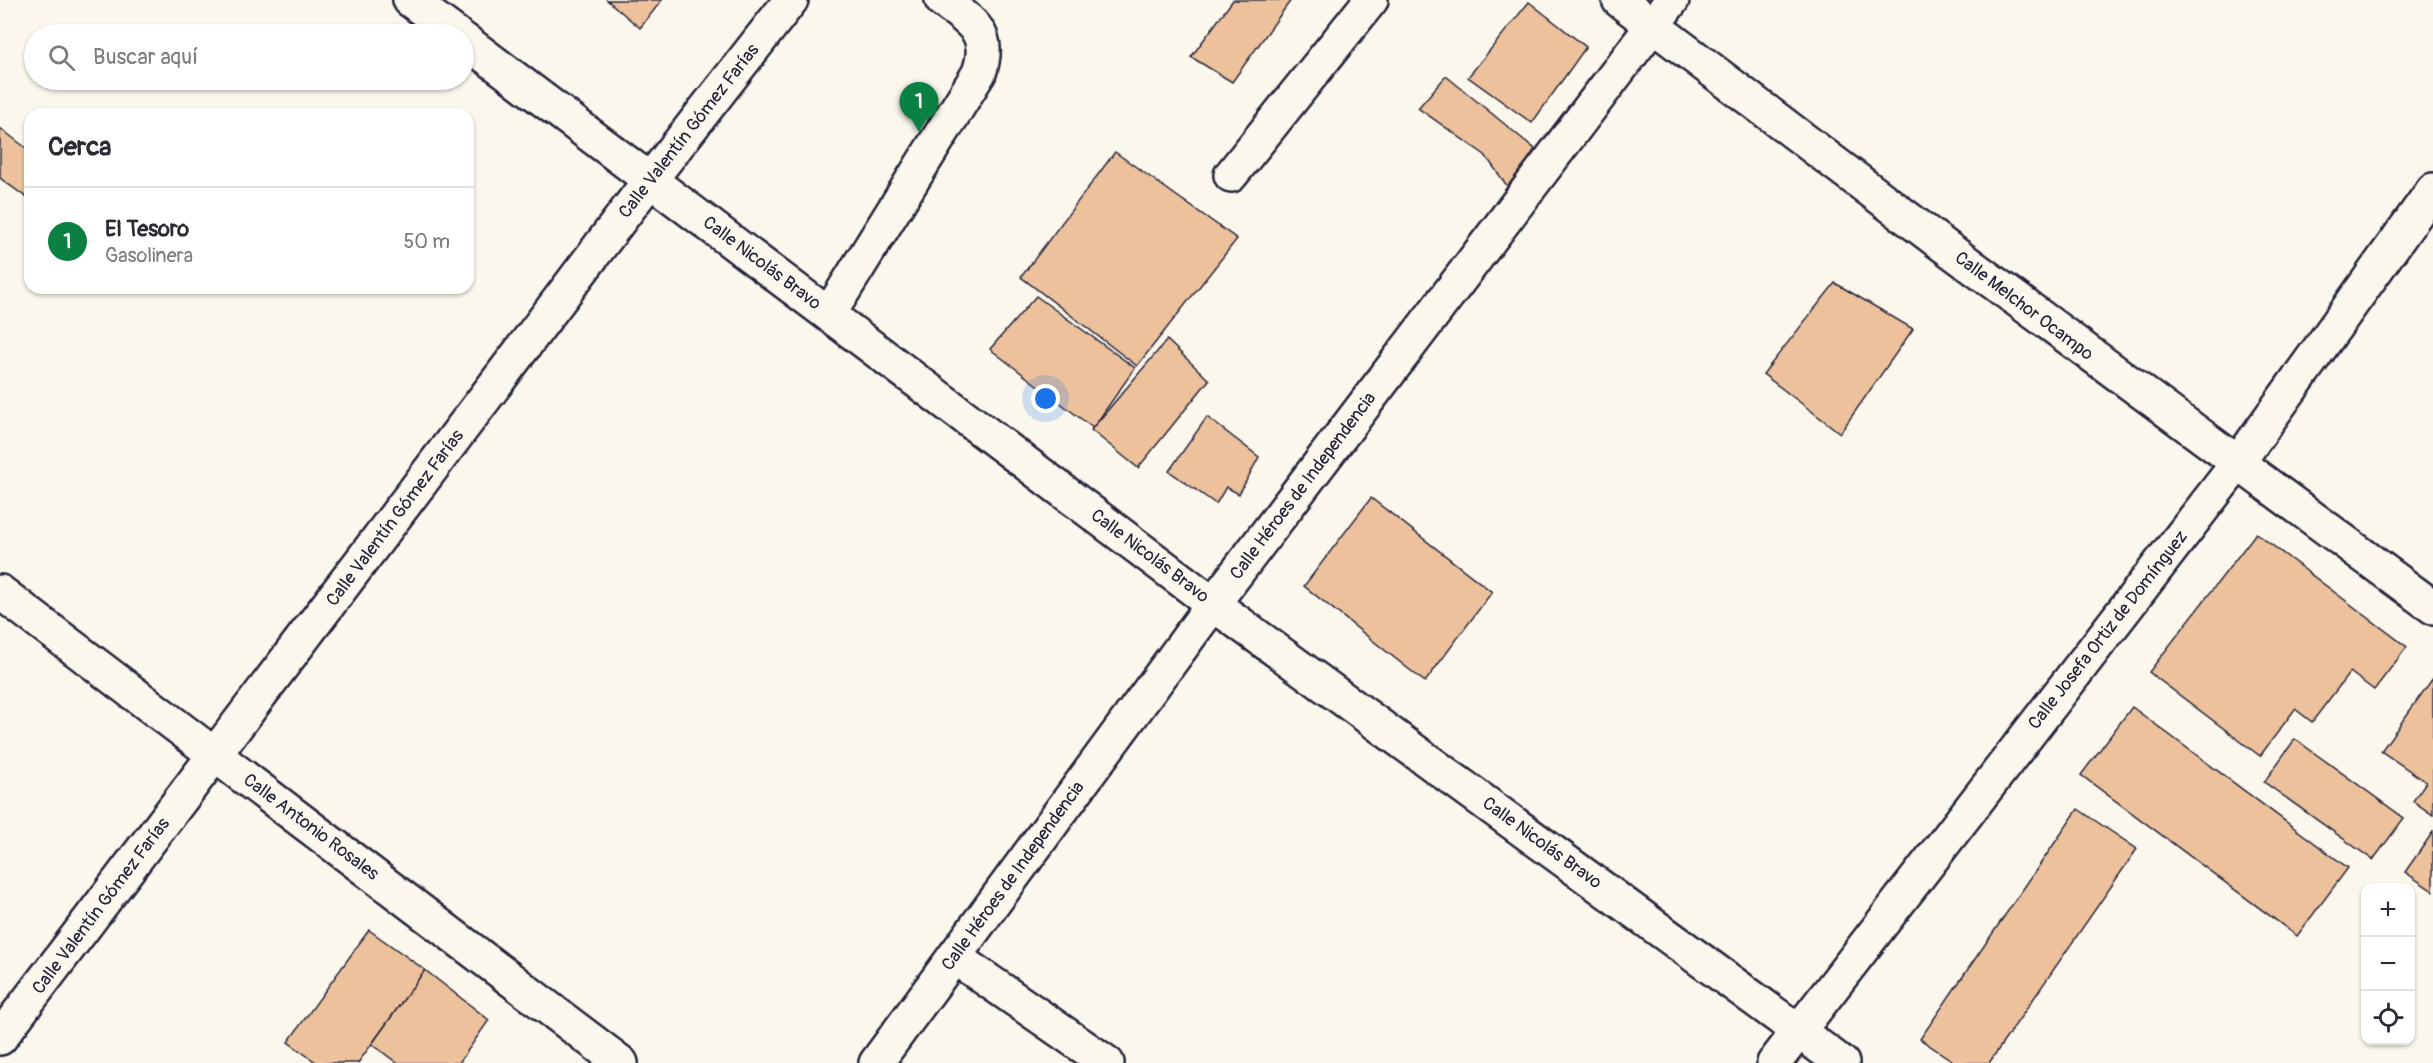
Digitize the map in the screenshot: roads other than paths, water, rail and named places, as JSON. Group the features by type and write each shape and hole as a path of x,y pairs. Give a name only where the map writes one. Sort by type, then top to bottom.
{"street":[{"path":"410,0 442,24"},
{"name":"Calle Valentín Gómez Farías","path":"0,1038 650,180 791,0"},
{"path":"829,314 982,66 984,41 976,26 942,0"},
{"path":"1231,175 1371,0"},
{"name":"Calle Melchor Ocampo","path":"1619,0 1662,12 2237,464 2433,607"},
{"name":"Calle Héroes de Independencia","path":"876,1063 1213,604 1662,12"},
{"name":"Calle Nicolás Bravo","path":"474,48 1213,604 1842,1063"},
{"name":"Calle Josefa Ortiz de Domínguez","path":"1774,1063 2237,464 2433,190"},
{"name":"Calle Antonio Rosales","path":"0,592 621,1063"},
{"path":"954,957 1107,1063"}],"place":[{"name":"El Tesoro","path":"919,132"}]}
